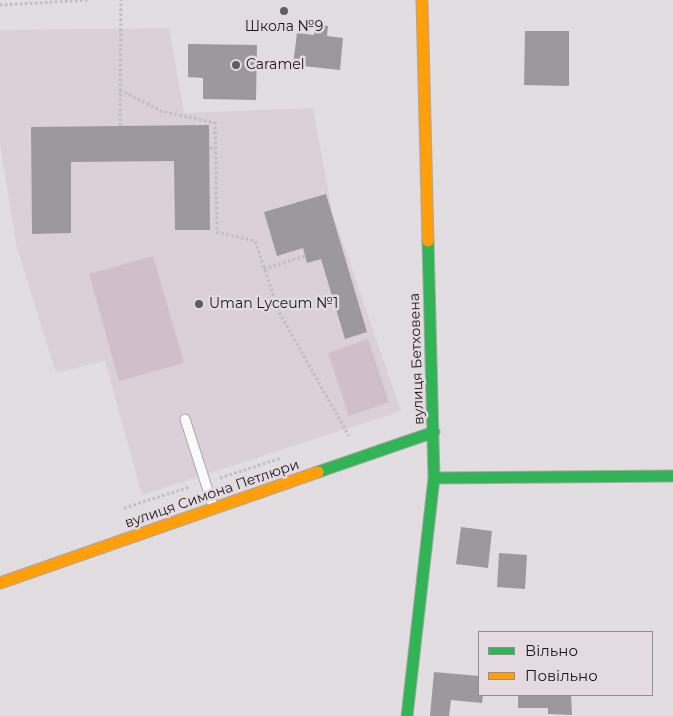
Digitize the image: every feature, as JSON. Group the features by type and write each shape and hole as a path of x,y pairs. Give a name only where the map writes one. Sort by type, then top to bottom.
{"street":[{"name":"вулиця Бетховена","path":"407,716 434,478 422,0"},
{"name":"вулиця Симона Петлюри","path":"0,583 434,432"},
{"path":"434,478 673,476"}],"lane":[{"path":"185,419 214,509"}],"path":[{"path":"0,5 90,0"},
{"path":"120,126 121,0"},
{"path":"120,90 160,111 215,123 218,232 255,241 279,312 349,436"},
{"path":"210,148 216,149"},
{"path":"264,269 305,256"}],"shaded area":[{"name":"Uman Lyceum №1","path":"169,28 184,113 313,108 332,211 401,411 142,495 105,361 56,373 17,248 0,144 0,30"},
{"path":"153,256 184,363 119,381 89,274"},
{"path":"368,339 389,402 349,416 328,353"}],"building":[{"path":"315,24 328,26 327,36 343,38 340,70 293,65 297,33 314,35"},
{"path":"525,31 569,31 569,86 524,85"},
{"path":"188,44 257,45 256,100 203,99 203,78 188,77"},
{"path":"209,125 210,230 175,230 174,161 71,162 71,233 32,234 31,127"},
{"path":"326,194 367,332 345,339 321,259 307,263 303,248 277,256 264,212"},
{"path":"461,527 492,531 488,568 456,564"},
{"path":"499,553 527,555 525,589 497,587"},
{"path":"434,672 478,676 478,696 483,696 482,703 451,700 449,716 430,716"},
{"path":"518,696 571,696 572,715 548,714 548,708 518,708"}],"traffic: fast":[{"path":"407,716 434,478 428,241"},
{"path":"318,472 434,432"},
{"path":"434,478 673,476"}],"traffic: slow":[{"path":"422,0 428,241"},
{"path":"0,583 318,472"}],"place":[{"name":"Школа №9","path":"284,11"},
{"name":"Caramel","path":"236,65"},
{"name":"Uman Lyceum №1","path":"199,304"}]}
